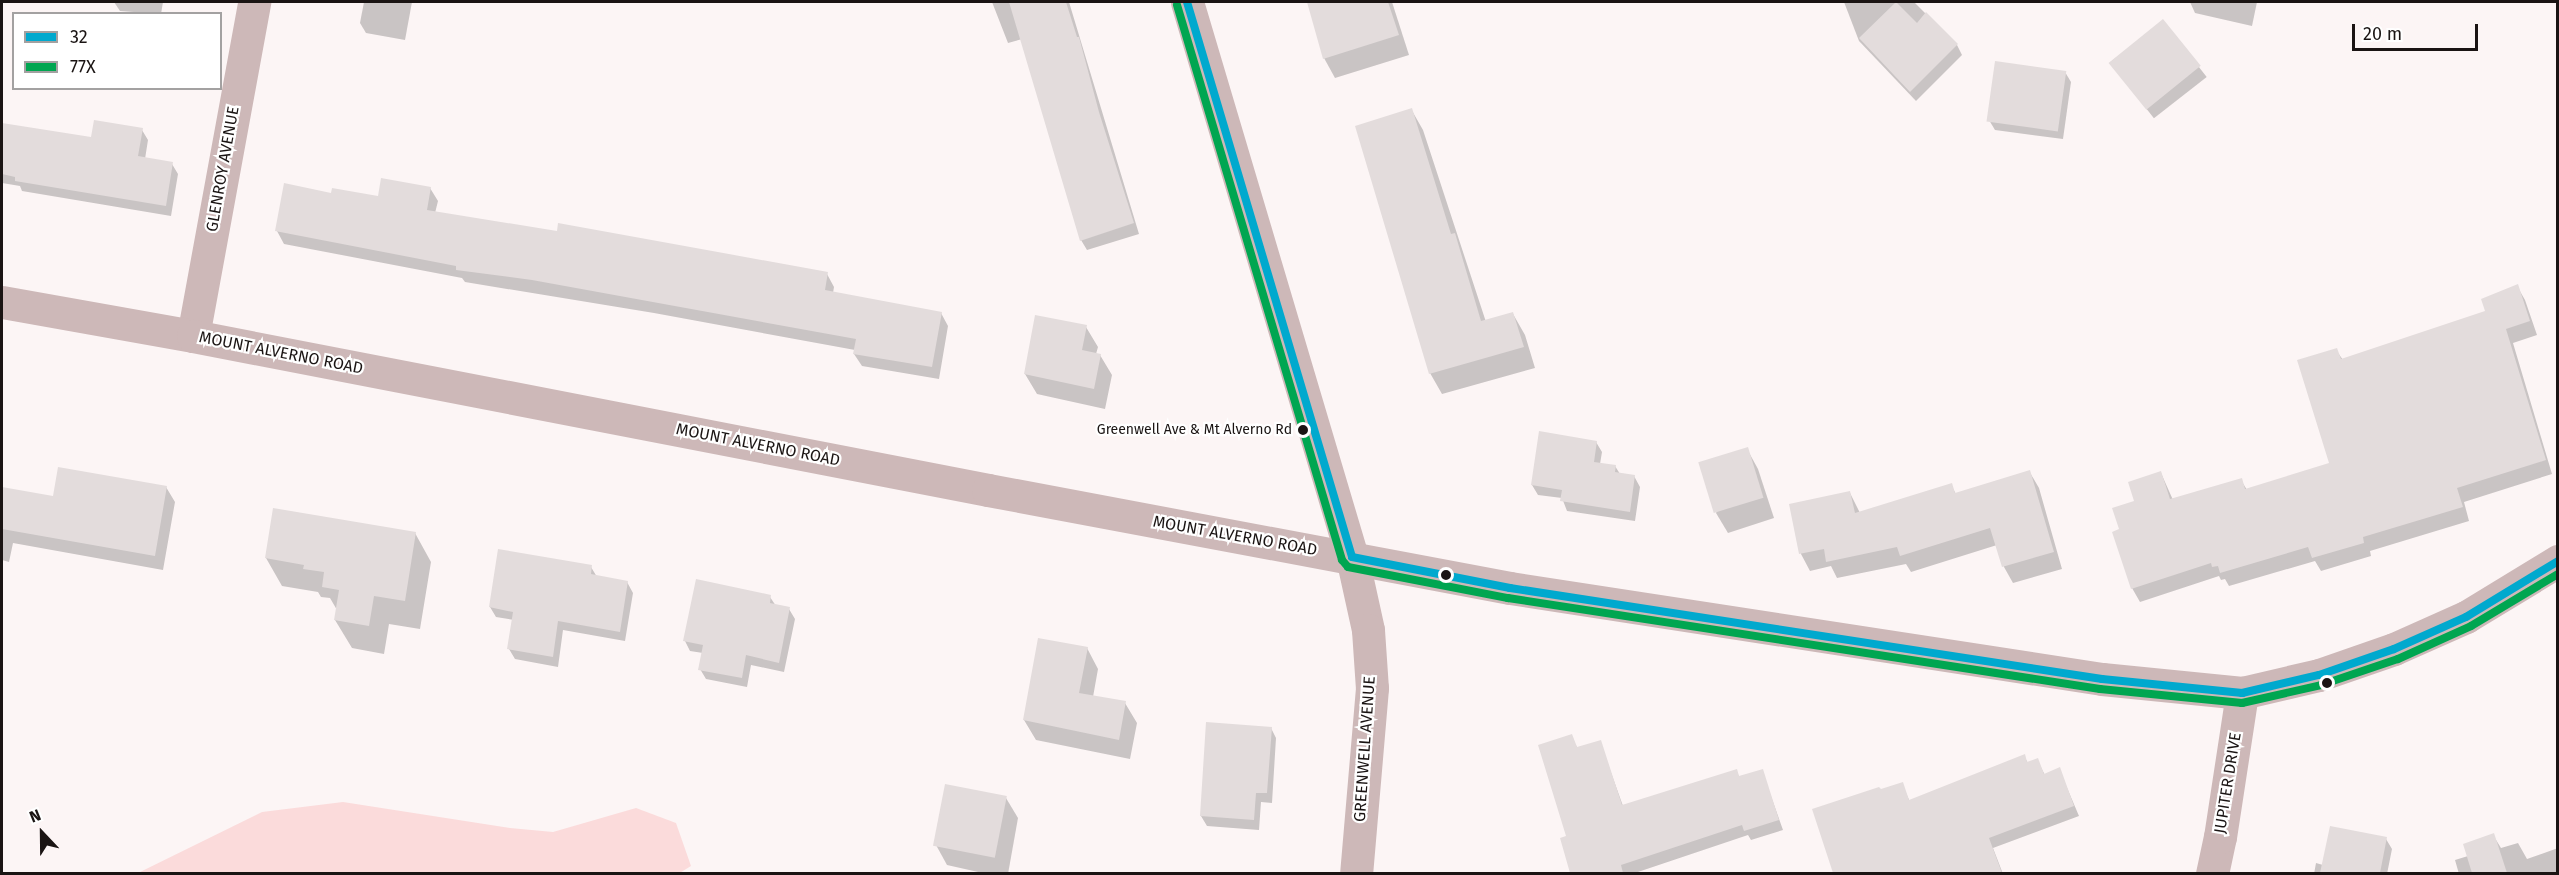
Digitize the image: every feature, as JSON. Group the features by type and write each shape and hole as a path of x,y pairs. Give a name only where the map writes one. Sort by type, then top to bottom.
{"street":[{"name":"GLENROY AVENUE","path":"193,336 254,2"},
{"name":"GREENWELL AVENUE","path":"1187,2 1352,557 1368,630 1372,688 1356,873"},
{"name":"MOUNT ALVERNO ROAD","path":"2,302 193,336 976,488 1510,588 2066,673 2242,693 2319,675 2394,649 2466,617 2558,561"},
{"name":"JUPITER DRIVE","path":"2212,873 2220,837 2242,693"}],"shaded area":[{"path":"343,802 510,828 553,832 636,808 676,823 691,866 678,874 138,873 262,812"}],"building":[{"path":"1009,2 1066,2 1077,37 1079,37 1099,112 1134,223 1080,241"},
{"path":"1307,2 1388,2 1399,35 1323,59"},
{"path":"1896,2 1917,23 1926,12 1958,44 1910,92 1859,38"},
{"path":"2163,19 2201,66 2146,110 2109,63"},
{"path":"1995,61 2066,71 2058,131 1987,121"},
{"path":"1412,108 1451,234 1455,233 1481,321 1513,312 1524,347 1429,374 1355,126"},
{"path":"94,120 143,128 138,156 173,162 166,206 15,181 15,177 2,174 2,123 91,137"},
{"path":"381,178 431,187 427,210 557,231 558,223 828,272 825,290 942,312 932,367 853,354 856,339 532,280 456,270 456,266 275,231 284,183 331,193 332,188 378,196"},
{"path":"2518,284 2530,321 2506,329 2546,460 2457,488 2463,507 2363,537 2364,543 2312,558 2308,547 2220,573 2218,566 2212,567 2211,563 2131,589 2112,532 2119,529 2112,508 2134,501 2128,482 2161,471 2170,499 2242,478 2245,489 2329,463 2297,360 2337,348 2341,359 2485,311 2481,299"},
{"path":"1035,315 1087,325 1082,350 1101,354 1094,389 1024,374"},
{"path":"1539,431 1597,441 1594,462 1616,465 1615,472 1635,475 1630,512 1560,501 1562,490 1531,485"},
{"path":"1748,447 1763,498 1714,513 1698,462"},
{"path":"58,467 167,486 155,556 2,529 2,487 53,496"},
{"path":"2030,470 2054,552 2002,567 1990,528 1900,556 1897,547 1826,562 1824,549 1799,554 1789,504 1850,491 1855,513 1952,483 1955,493"},
{"path":"273,508 416,532 405,601 374,596 369,626 334,620 339,590 322,587 324,572 303,569 304,565 265,558"},
{"path":"498,549 592,565 591,574 628,581 620,632 558,621 553,657 507,649 513,612 489,607"},
{"path":"696,579 771,595 770,603 790,607 779,663 746,655 742,678 698,670 703,645 683,641"},
{"path":"1038,638 1088,647 1079,693 1126,701 1119,740 1023,720"},
{"path":"1206,722 1272,727 1267,793 1256,793 1254,820 1200,816"},
{"path":"1572,734 1577,747 1601,740 1622,805 1737,769 1739,776 1763,769 1779,820 1744,831 1742,825 1621,865 1623,873 1570,873 1560,838 1566,836 1538,745"},
{"path":"2025,754 2027,762 2038,758 2044,774 2060,767 2074,806 1989,838 2002,873 1833,873 1812,809 1879,787 1881,789 1903,782 1909,800"},
{"path":"945,784 1007,796 995,858 933,846"},
{"path":"2330,826 2387,837 2380,873 2320,873"},
{"path":"2494,833 2507,873 2472,873 2463,844"}],"transit line":[{"name":"32","path":"1187,2 1352,557 1510,588 2102,679 2242,693 2319,675 2394,649 2466,617 2558,561"},
{"name":"77X","path":"1177,5 1342,560 1348,567 1508,598 2100,689 2242,703 2321,685 2398,659 2471,626 2558,574"}],"place":[{"name":"Greenwell Ave & Mt Alverno Rd","path":"1303,430"}]}
